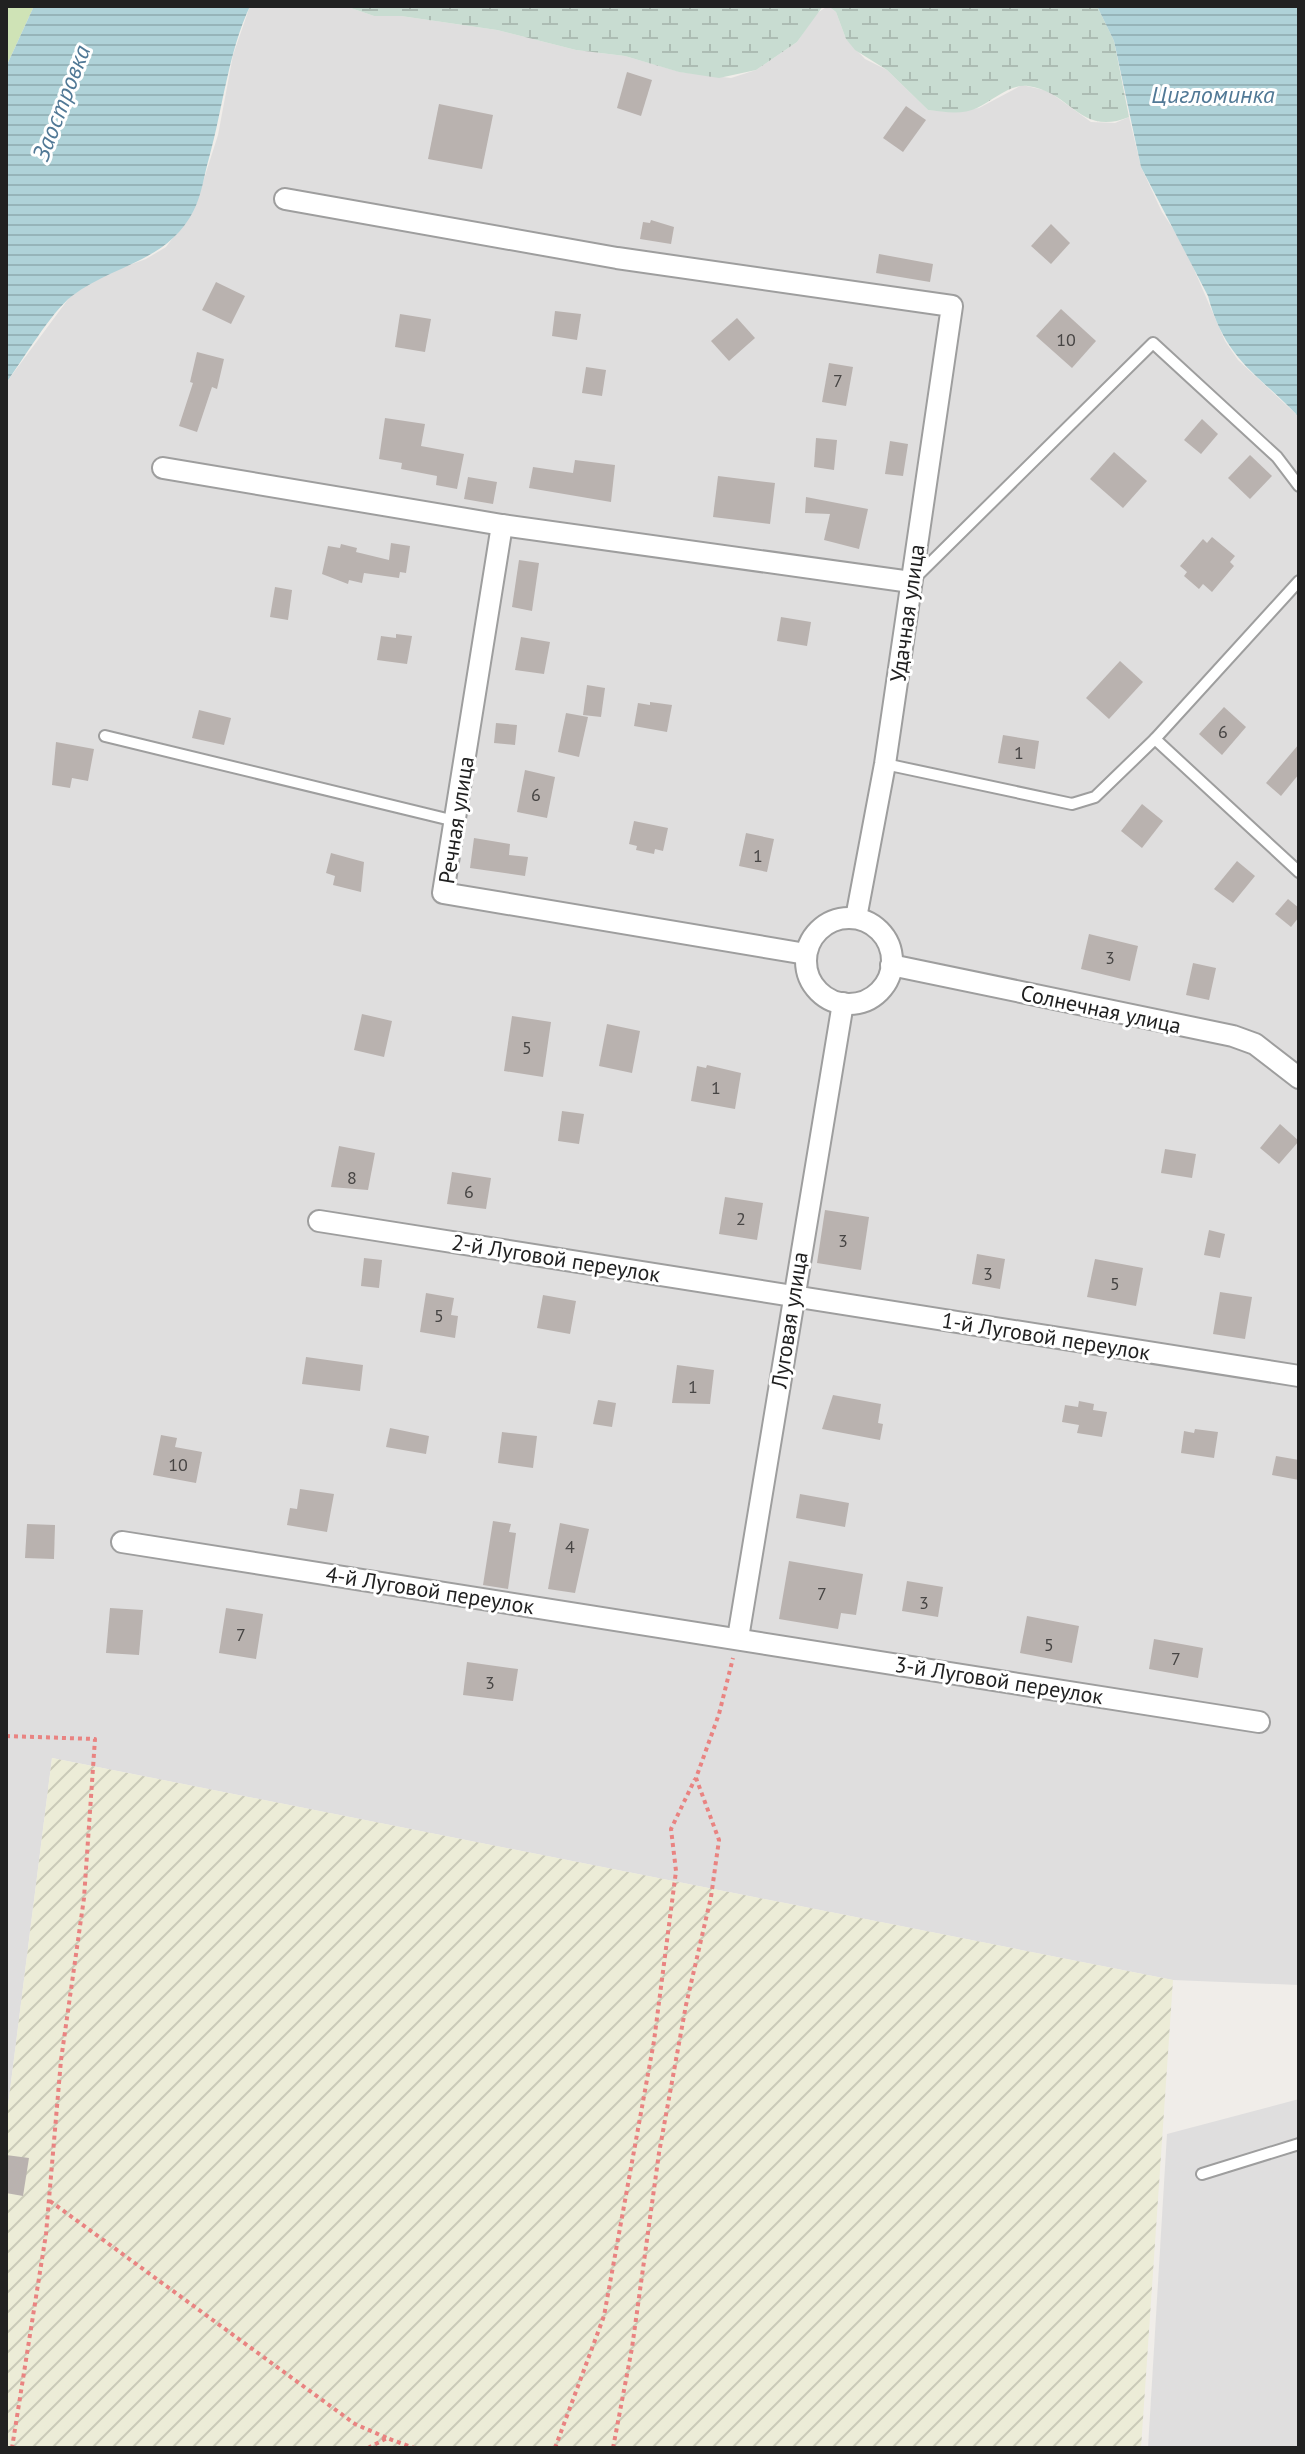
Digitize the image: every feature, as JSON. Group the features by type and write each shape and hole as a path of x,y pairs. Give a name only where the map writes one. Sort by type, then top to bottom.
{"street":[{"name":"Удачная улица","path":"285,199 617,258 952,306 885,764 856,918"},
{"path":"163,468 502,525 911,582"},
{"name":"Речная улица","path":"502,525 457,822 443,893 806,954"},
{"path":"856,918 871,924 883,935 890,949 891,965 888,979 869,999 843,1003 819,991 806,967 806,954 819,930 830,922 856,918"},
{"name":"Солнечная улица","path":"891,965 1233,1036 1255,1044 1299,1078"},
{"name":"Луговая улица","path":"738,1638 843,1003"},
{"name":"2-й Луговой переулок","path":"319,1221 793,1295"},
{"name":"1-й Луговой переулок","path":"793,1295 1299,1376"},
{"name":"4-й Луговой переулок","path":"122,1542 738,1638"},
{"name":"3-й Луговой переулок","path":"738,1638 1259,1722"}],"lane":[{"path":"911,582 1153,343 1277,457 1299,486"},
{"path":"885,764 1072,804 1095,797 1155,739 1299,581"},
{"path":"105,736 457,822"},
{"path":"1155,739 1299,872"},
{"path":"1202,2174 1299,2144"}],"path":[{"path":"555,2448 604,2316 654,2041 676,1871 671,1829 696,1778 719,1714 738,1638"},
{"path":"6,1736 95,1739 84,1898 61,2060 49,2201 12,2448"},
{"path":"613,2448 632,2348 659,2153 711,1897 719,1840 696,1778"},
{"path":"49,2201 355,2424 414,2448"},
{"path":"368,2448 387,2438"}],"shaded area":[{"path":"250,6 345,6 374,16 401,16 497,30 576,50 625,56 680,72 731,78 756,70 797,42 817,13 828,6 836,12 846,39 865,59 887,70 928,110 954,112 979,108 1022,85 1048,91 1091,122 1115,123 1129,117 1141,167 1162,212 1183,244 1225,341 1238,360 1299,417 1299,1985 1173,1980 52,1758 6,2122 6,383 69,298 99,276 146,259 166,247 194,210 218,135 233,55"},
{"path":"1299,2099 1299,2448 1148,2448 1167,2134"}],"green space":[{"path":"6,6 34,6 6,67"},
{"path":"345,6 823,6 797,42 756,70 719,78 679,72 625,56 576,50 497,30 401,16 374,16"},
{"path":"828,6 1097,6 1114,41 1129,117 1112,122 1087,118 1055,96 1028,86 1008,90 966,112 928,110 887,70 855,50 846,39 836,12"},
{"path":"52,1758 1173,1980 1141,2448 6,2448 6,2122"}],"water":[{"name":"Заостровка","path":"34,6 250,6 231,62 199,198 183,227 155,252 88,285 64,303 6,383 6,67"},
{"name":"Цигломинка","path":"1097,6 1299,6 1299,417 1244,364 1223,336 1208,296 1141,167 1114,41"}],"building":[{"path":"627,72 652,80 641,116 617,108"},
{"path":"439,104 493,115 482,169 428,159"},
{"path":"906,106 926,120 903,152 883,138"},
{"path":"651,220 674,227 671,244 640,239 643,222 650,223"},
{"path":"1051,224 1070,243 1051,264 1031,246"},
{"path":"879,254 933,264 930,282 876,273"},
{"path":"216,282 245,296 231,324 202,310"},
{"path":"1061,309 1096,341 1072,368 1036,336"},
{"path":"555,311 581,314 577,340 552,336"},
{"path":"400,314 431,319 425,352 395,347"},
{"path":"737,318 755,338 729,361 711,341"},
{"path":"197,352 224,359 217,389 212,387 197,432 179,426 193,383 190,382"},
{"path":"829,363 853,367 846,406 822,402"},
{"path":"586,367 606,370 602,396 582,393"},
{"path":"385,418 425,424 421,446 464,454 457,489 436,485 437,476 401,469 402,463 379,459"},
{"path":"1202,419 1218,434 1201,454 1184,440"},
{"path":"816,438 837,440 834,470 814,467"},
{"path":"890,441 908,444 903,476 885,474"},
{"path":"1114,452 1147,481 1123,508 1090,479"},
{"path":"1250,455 1272,476 1250,499 1228,478"},
{"path":"575,460 615,465 611,502 529,488 533,467 573,473"},
{"path":"718,476 775,483 770,524 713,517"},
{"path":"468,477 497,482 493,504 464,499"},
{"path":"806,497 868,509 859,549 824,540 830,514 805,513"},
{"path":"1212,537 1235,556 1230,562 1234,566 1212,592 1203,584 1199,589 1184,576 1187,572 1180,566 1203,539 1207,543"},
{"path":"391,543 410,546 406,573 400,572 399,578 364,573 362,583 349,580 348,584 322,574 328,546 340,548 341,544 357,548 356,552 389,560"},
{"path":"519,560 539,563 532,611 512,607"},
{"path":"275,587 292,590 288,620 270,617"},
{"path":"781,617 811,622 807,646 777,641"},
{"path":"396,634 412,636 407,664 377,660 381,636 396,638"},
{"path":"521,637 550,642 544,674 515,670"},
{"path":"1120,661 1143,682 1109,719 1086,698"},
{"path":"587,685 605,688 601,717 583,715"},
{"path":"650,702 672,705 667,732 634,726 638,703 650,705"},
{"path":"1224,707 1246,727 1222,755 1199,734"},
{"path":"199,710 231,718 224,745 192,738"},
{"path":"566,713 588,717 579,757 558,752"},
{"path":"496,723 517,725 515,745 494,743"},
{"path":"1003,735 1039,741 1035,769 998,763"},
{"path":"56,742 94,749 88,781 72,778 70,788 52,785"},
{"path":"1299,744 1299,774 1281,796 1266,783"},
{"path":"525,770 555,777 547,818 517,812"},
{"path":"1142,804 1163,821 1142,848 1121,831"},
{"path":"634,821 668,828 663,851 655,849 654,854 636,850 637,846 629,844"},
{"path":"746,833 774,839 767,872 739,866"},
{"path":"474,838 510,844 509,855 528,857 525,876 470,868"},
{"path":"331,853 364,862 361,892 333,885 335,876 326,873"},
{"path":"1237,861 1255,876 1233,903 1214,889"},
{"path":"1288,899 1299,908 1299,917 1291,927 1275,914"},
{"path":"1089,934 1138,946 1130,981 1081,969"},
{"path":"1193,963 1216,968 1209,1000 1186,995"},
{"path":"362,1014 392,1021 384,1057 354,1050"},
{"path":"512,1016 551,1022 543,1077 504,1071"},
{"path":"607,1024 640,1031 632,1073 599,1066"},
{"path":"707,1065 741,1073 735,1109 691,1101 697,1066 706,1068"},
{"path":"562,1111 584,1114 579,1144 558,1141"},
{"path":"1280,1124 1299,1141 1279,1164 1260,1148"},
{"path":"339,1146 375,1153 368,1190 331,1187"},
{"path":"1165,1149 1196,1154 1192,1178 1161,1173"},
{"path":"452,1172 491,1178 486,1209 447,1204"},
{"path":"725,1197 763,1203 757,1240 719,1234"},
{"path":"825,1210 869,1217 861,1270 817,1263"},
{"path":"1209,1230 1225,1234 1220,1258 1204,1255"},
{"path":"977,1254 1005,1259 1000,1289 972,1284"},
{"path":"364,1258 382,1260 379,1288 361,1286"},
{"path":"1095,1259 1143,1268 1136,1306 1087,1297"},
{"path":"1220,1292 1252,1297 1245,1339 1213,1334"},
{"path":"426,1293 454,1298 451,1315 458,1316 455,1338 420,1332"},
{"path":"543,1295 576,1301 570,1334 537,1328"},
{"path":"306,1357 363,1365 360,1391 302,1384"},
{"path":"677,1365 714,1370 710,1404 672,1403"},
{"path":"833,1395 881,1404 878,1423 883,1424 880,1440 822,1429"},
{"path":"598,1400 616,1403 612,1427 593,1424"},
{"path":"1079,1401 1094,1404 1093,1410 1107,1412 1102,1437 1077,1433 1079,1425 1062,1422 1065,1405 1078,1407"},
{"path":"390,1428 429,1436 426,1454 386,1447"},
{"path":"1195,1429 1218,1432 1214,1458 1181,1453 1184,1431 1194,1433"},
{"path":"502,1432 537,1436 533,1468 498,1463"},
{"path":"161,1435 177,1438 175,1447 202,1452 196,1483 153,1475"},
{"path":"1276,1456 1299,1460 1299,1480 1272,1475"},
{"path":"300,1489 334,1494 327,1532 287,1525 290,1508 297,1509"},
{"path":"800,1494 849,1503 845,1527 796,1518"},
{"path":"493,1521 511,1524 509,1532 516,1533 508,1589 483,1585"},
{"path":"560,1523 589,1529 575,1593 548,1589"},
{"path":"27,1524 55,1525 54,1559 25,1558"},
{"path":"789,1561 863,1574 856,1615 841,1613 838,1629 779,1619"},
{"path":"907,1581 943,1587 938,1617 902,1611"},
{"path":"110,1608 143,1610 139,1655 106,1653"},
{"path":"226,1608 263,1614 256,1659 219,1653"},
{"path":"1027,1616 1079,1626 1072,1663 1020,1653"},
{"path":"1154,1639 1203,1648 1198,1678 1149,1669"},
{"path":"467,1662 518,1669 513,1701 463,1695"},
{"path":"6,2155 29,2158 23,2196 6,2193"}]}
